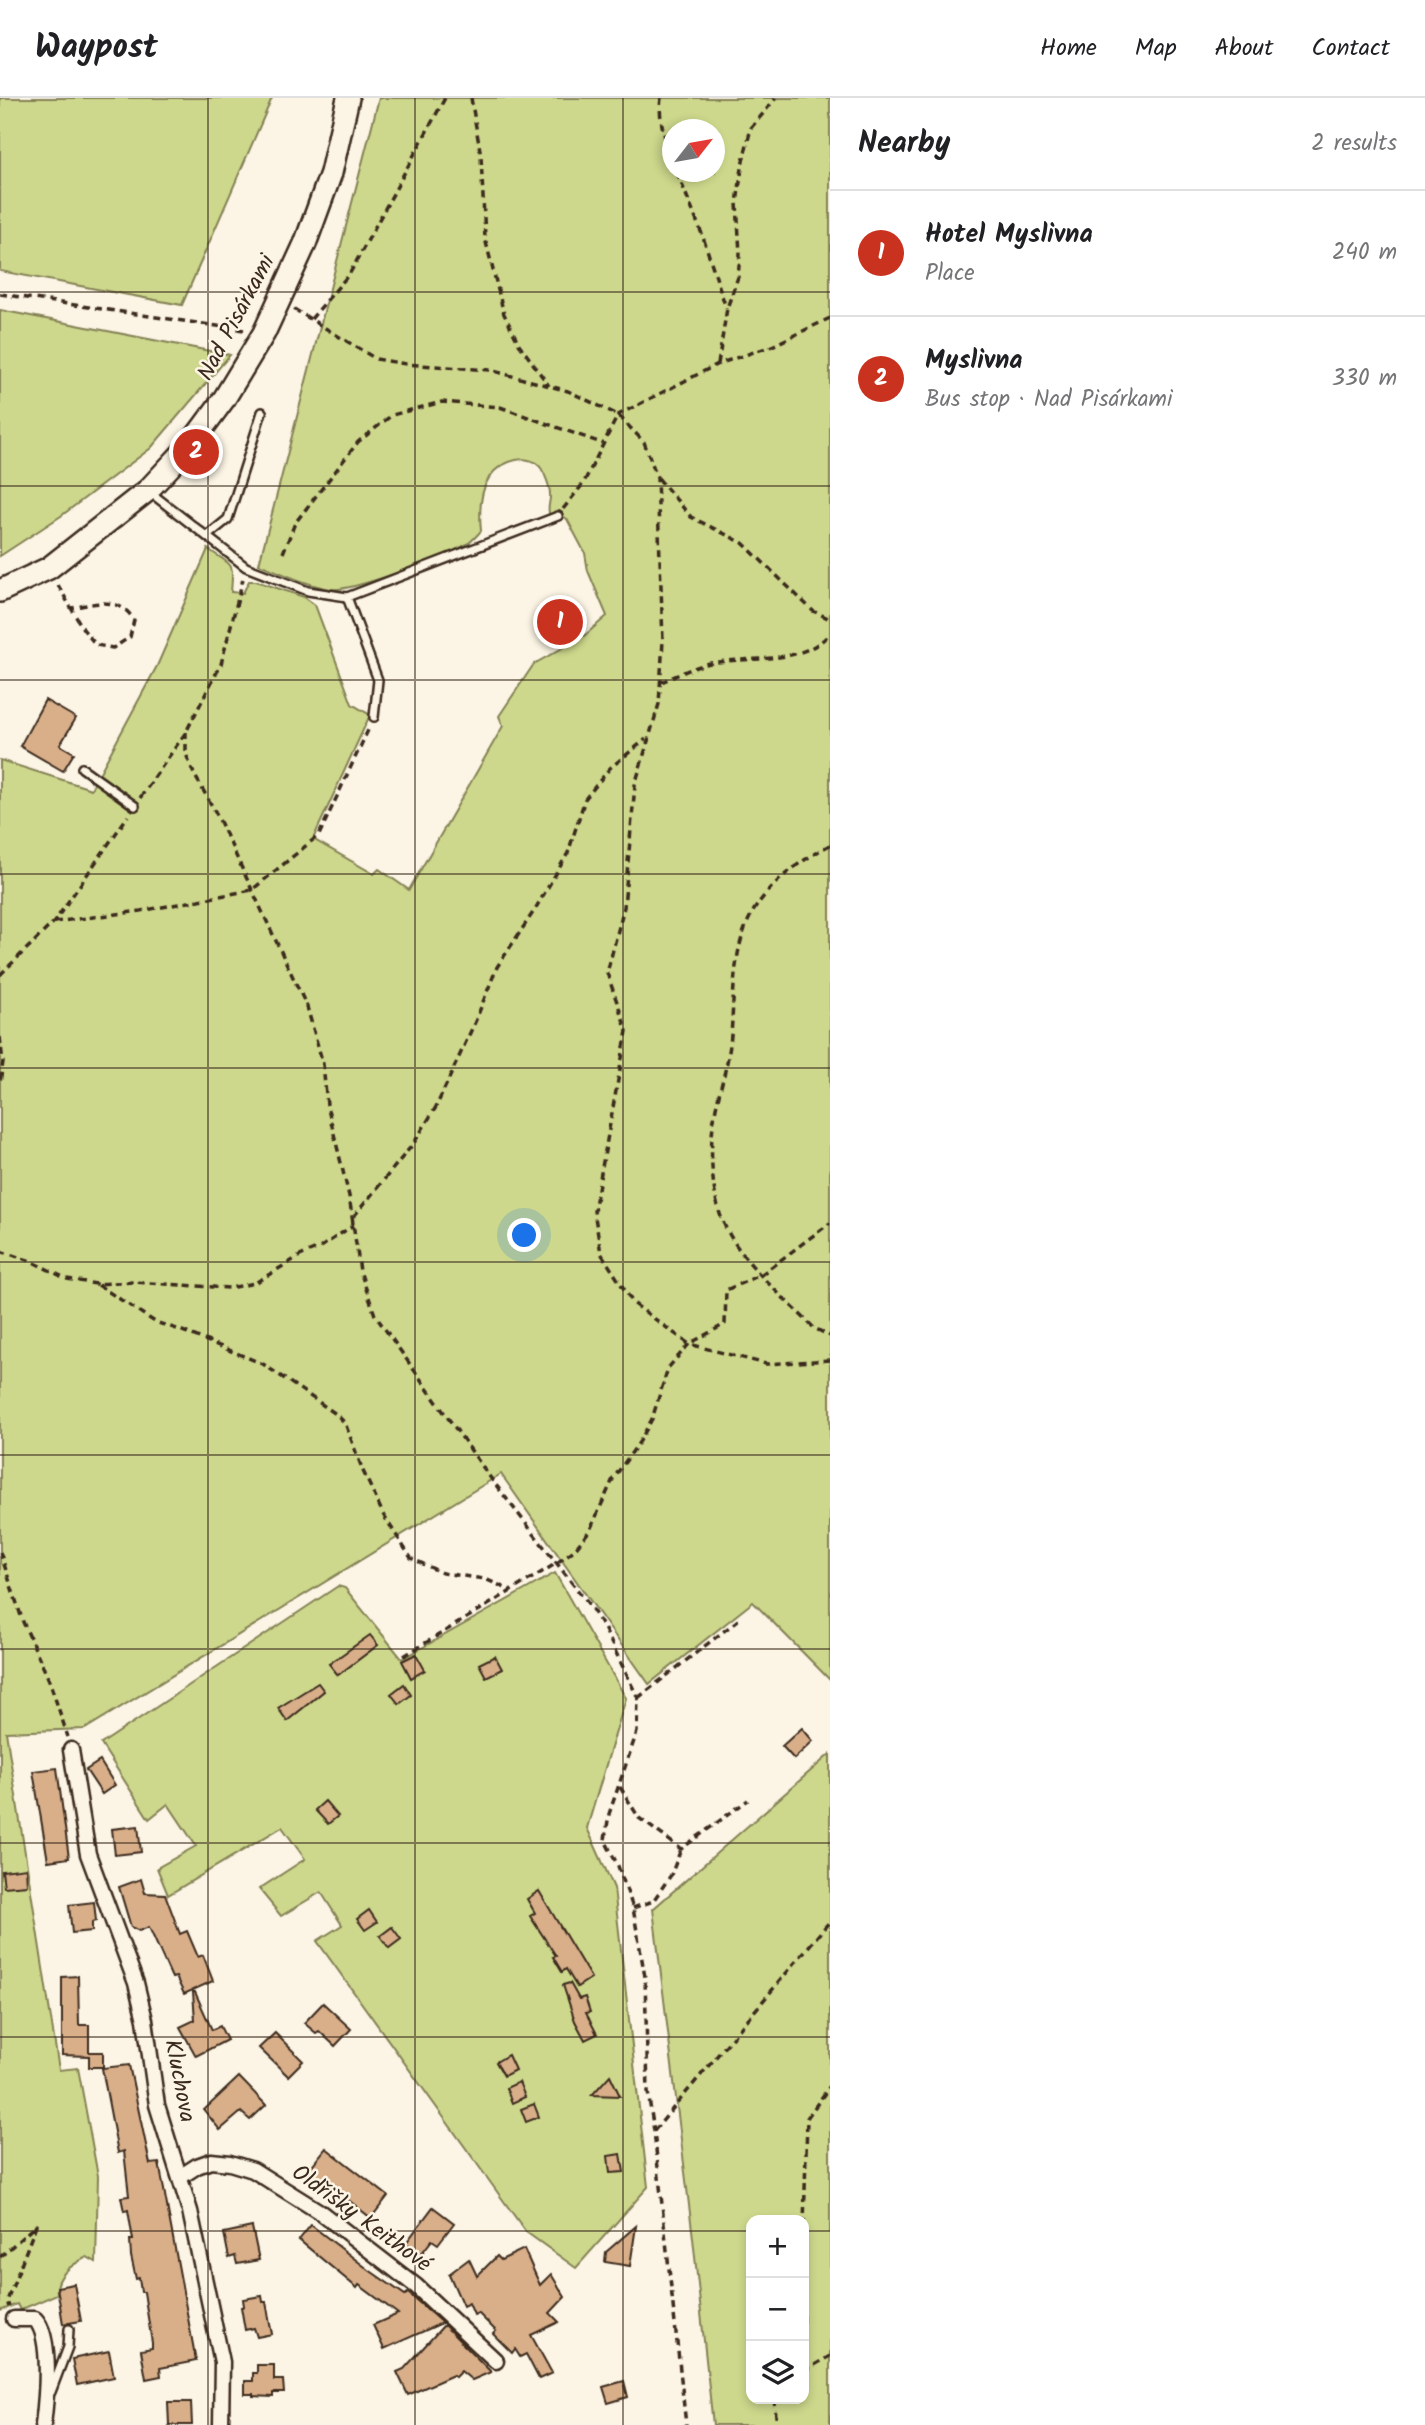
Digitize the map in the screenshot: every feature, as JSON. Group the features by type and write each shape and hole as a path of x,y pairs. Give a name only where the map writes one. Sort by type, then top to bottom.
{"street":[{"name":"Nad Pisárkami","path":"0,591 49,568 148,490 190,444 224,399 264,333 305,244 331,173 348,98"},
{"name":"Kluchova","path":"71,1750 88,1854 136,1983 145,2020 157,2105 190,2211 222,2362 221,2425"},
{"name":"Oldřišky Keithové","path":"180,2177 211,2161 230,2163 253,2170 286,2189 416,2286 496,2361"},
{"path":"14,2319 35,2319 44,2333 47,2377 43,2425"}],"lane":[{"path":"207,536 228,519 262,412"},
{"path":"148,490 168,509 246,567 308,591 347,597 558,516"},
{"path":"347,597 378,680 374,717"},
{"path":"82,768 135,806"},
{"path":"45,2405 68,2347 69,2329"}],"path":[{"path":"311,319 350,273 445,98"},
{"path":"471,98 481,156 485,238 504,314 519,344 549,386"},
{"path":"661,98 659,111 662,126"},
{"path":"718,364 727,308 738,277 740,254 737,203 743,161 751,128 776,98"},
{"path":"681,182 727,308"},
{"path":"0,294 264,333"},
{"path":"280,301 376,359 490,370 568,391 618,415 644,442 657,477 663,641 661,682 659,704 635,785 624,907 607,973 627,1031 594,1211 601,1253 633,1303 689,1344 766,1364 830,1360"},
{"path":"558,516 583,484 618,415 718,364 772,346 830,318"},
{"path":"283,553 295,523 358,442 392,415 442,402 500,407 604,444"},
{"path":"657,477 691,517 743,543 813,611 830,619"},
{"path":"0,975 54,922 186,732 221,664 246,567"},
{"path":"49,568 83,629 96,645 113,648 130,637 134,620 127,610 111,603 72,608"},
{"path":"661,682 704,665 806,651 821,644 830,634"},
{"path":"54,922 141,911 252,890 319,835 374,717"},
{"path":"186,732 186,754 194,774 216,813 307,1007 316,1033 323,1064 327,1105 349,1196 360,1271 375,1315 492,1480 590,1606 604,1628 638,1698 637,1732 609,1814 605,1840 618,1866 633,1908 645,1977 648,2092 686,2425"},
{"path":"0,1251 31,1261 67,1279 96,1284 133,1282 212,1288 243,1287 266,1278 352,1226 355,1215 414,1143 436,1107 497,967 568,853 585,799 610,768 647,738"},
{"path":"830,845 802,860 778,881 754,910 740,947 732,999 730,1046 714,1116 712,1172 719,1213 735,1245 814,1328 830,1336"},
{"path":"0,1037 3,1062 0,1083"},
{"path":"404,1656 574,1550 590,1530 613,1479 652,1419 668,1368 689,1344 725,1324 726,1290 762,1274 830,1223"},
{"path":"96,1284 155,1322 262,1364 336,1414 345,1423 384,1516 411,1558 442,1573 485,1579 510,1590"},
{"path":"0,1552 23,1622 49,1680 71,1750"},
{"path":"638,1698 742,1617"},
{"path":"620,1787 639,1818 681,1849"},
{"path":"633,1908 653,1901 671,1875 681,1849 748,1800"},
{"path":"654,2130 830,1921"},
{"path":"804,2215 807,2118 830,2086"},
{"path":"0,2257 36,2225 7,2301"},
{"path":"809,2368 830,2357"},
{"path":"775,2404 777,2425"}],"green space":[{"path":"0,98 272,98 182,305 0,271"},
{"path":"379,98 830,98 830,1680 753,1602 649,1684 501,1474 85,1729 6,1732 59,2070 78,2068 98,2176 96,2262 87,2257 70,2267 61,2276 57,2294 20,2310 17,2304 0,2311 0,760 91,789 157,666 208,549 230,565 231,592 243,593 249,581 256,581 304,597 315,605 352,704 370,715 313,839 374,874 379,869 409,890 503,726 499,716 534,664 584,636 607,616 588,571 585,553 567,519 555,511 550,516 550,491 543,471 536,463 526,460 505,464 489,478 480,508 481,531 460,548 359,585 331,589 303,582 259,564"},
{"path":"0,310 230,355 151,448 61,516 0,556"},
{"path":"555,1573 626,1698 587,1828 614,1888 648,2187 576,2268 526,2232 317,1941 342,1925 321,1892 281,1916 259,1889 305,1859 282,1827 168,1895 157,1868 196,1846 168,1804 149,1819 101,1744 338,1586 345,1588 402,1659"},
{"path":"830,1754 830,2425 713,2425 653,1909"}],"building":[{"path":"45,700 76,718 60,745 74,753 63,771 20,746"},
{"path":"370,1635 378,1645 338,1675 329,1664"},
{"path":"416,1654 425,1670 411,1678 402,1661"},
{"path":"495,1656 502,1669 486,1677 479,1664"},
{"path":"318,1683 324,1691 287,1721 278,1708"},
{"path":"404,1684 411,1695 399,1704 391,1694"},
{"path":"802,1728 813,1741 794,1759 782,1746"},
{"path":"100,1761 115,1785 102,1794 86,1770"},
{"path":"57,1768 69,1858 48,1861 33,1771"},
{"path":"325,1801 338,1816 328,1824 315,1810"},
{"path":"138,1826 141,1852 115,1855 112,1829"},
{"path":"26,1868 27,1885 4,1887 2,1871"},
{"path":"141,1879 145,1893 165,1894 180,1934 187,1931 198,1957 203,1955 213,1981 184,1994 176,1977 172,1978 149,1927 139,1931 131,1927 119,1887"},
{"path":"539,1891 591,1978 577,1987 566,1969 562,1972 553,1957 556,1956 530,1916 535,1913 527,1899"},
{"path":"94,1902 96,1921 92,1922 92,1931 72,1933 69,1905"},
{"path":"369,1910 377,1922 365,1930 357,1919"},
{"path":"392,1927 401,1939 389,1948 380,1936"},
{"path":"78,1976 79,2025 89,2025 89,2052 103,2052 103,2067 89,2067 89,2056 62,2055 62,1977"},
{"path":"570,1983 579,1999 585,1997 590,2012 586,2013 597,2034 585,2040 575,2021 563,1985"},
{"path":"193,1992 212,2030 220,2026 227,2040 196,2056 180,2027 195,2020"},
{"path":"323,2003 351,2029 335,2046 319,2031 316,2033 304,2023"},
{"path":"275,2033 303,2061 288,2076 259,2048"},
{"path":"508,2055 515,2070 504,2076 496,2062"},
{"path":"129,2065 150,2164 159,2163 196,2361 160,2368 161,2376 146,2379 141,2350 152,2348 152,2343 144,2292 141,2292 139,2278 136,2279 131,2256 130,2240 133,2240 128,2210 124,2211 121,2197 129,2196 124,2151 118,2153 102,2068"},
{"path":"610,2075 620,2096 592,2095"},
{"path":"239,2077 266,2105 250,2120 241,2112 220,2130 204,2110"},
{"path":"519,2082 525,2097 512,2103 506,2088"},
{"path":"534,2104 539,2117 526,2122 521,2109"},
{"path":"326,2148 388,2196 371,2218 342,2195 339,2198 306,2173"},
{"path":"621,2154 624,2172 610,2173 608,2156"},
{"path":"433,2207 454,2223 438,2244 432,2240 421,2254 406,2243"},
{"path":"311,2225 369,2270 405,2295 408,2293 442,2323 384,2349 373,2325 398,2314 359,2285 357,2288 299,2240"},
{"path":"636,2226 630,2266 605,2262 606,2252"},
{"path":"252,2227 259,2260 237,2264 235,2256 229,2258 224,2233"},
{"path":"524,2249 540,2285 551,2274 565,2297 550,2313 559,2322 531,2335 552,2373 539,2379 526,2354 520,2357 515,2349 512,2353 493,2334 496,2331 478,2313 474,2315 469,2303 463,2306 449,2274 469,2259 477,2276 497,2256 501,2260"},
{"path":"74,2284 81,2321 63,2324 57,2287"},
{"path":"262,2296 263,2302 266,2302 272,2334 257,2337 254,2328 245,2330 241,2307 244,2306 243,2299"},
{"path":"444,2325 491,2372 472,2380 461,2371 455,2377 453,2375 408,2395 397,2372 404,2369"},
{"path":"109,2351 114,2377 77,2385 72,2359"},
{"path":"257,2365 274,2365 274,2380 283,2380 284,2393 273,2393 273,2397 245,2394 245,2381 253,2381"},
{"path":"624,2381 628,2397 608,2403 603,2387"},
{"path":"168,2402 191,2402 192,2425 169,2425"}],"place":[{"name":"Myslivna","path":"196,452"},
{"name":"Hotel Myslivna","path":"560,622"}]}
